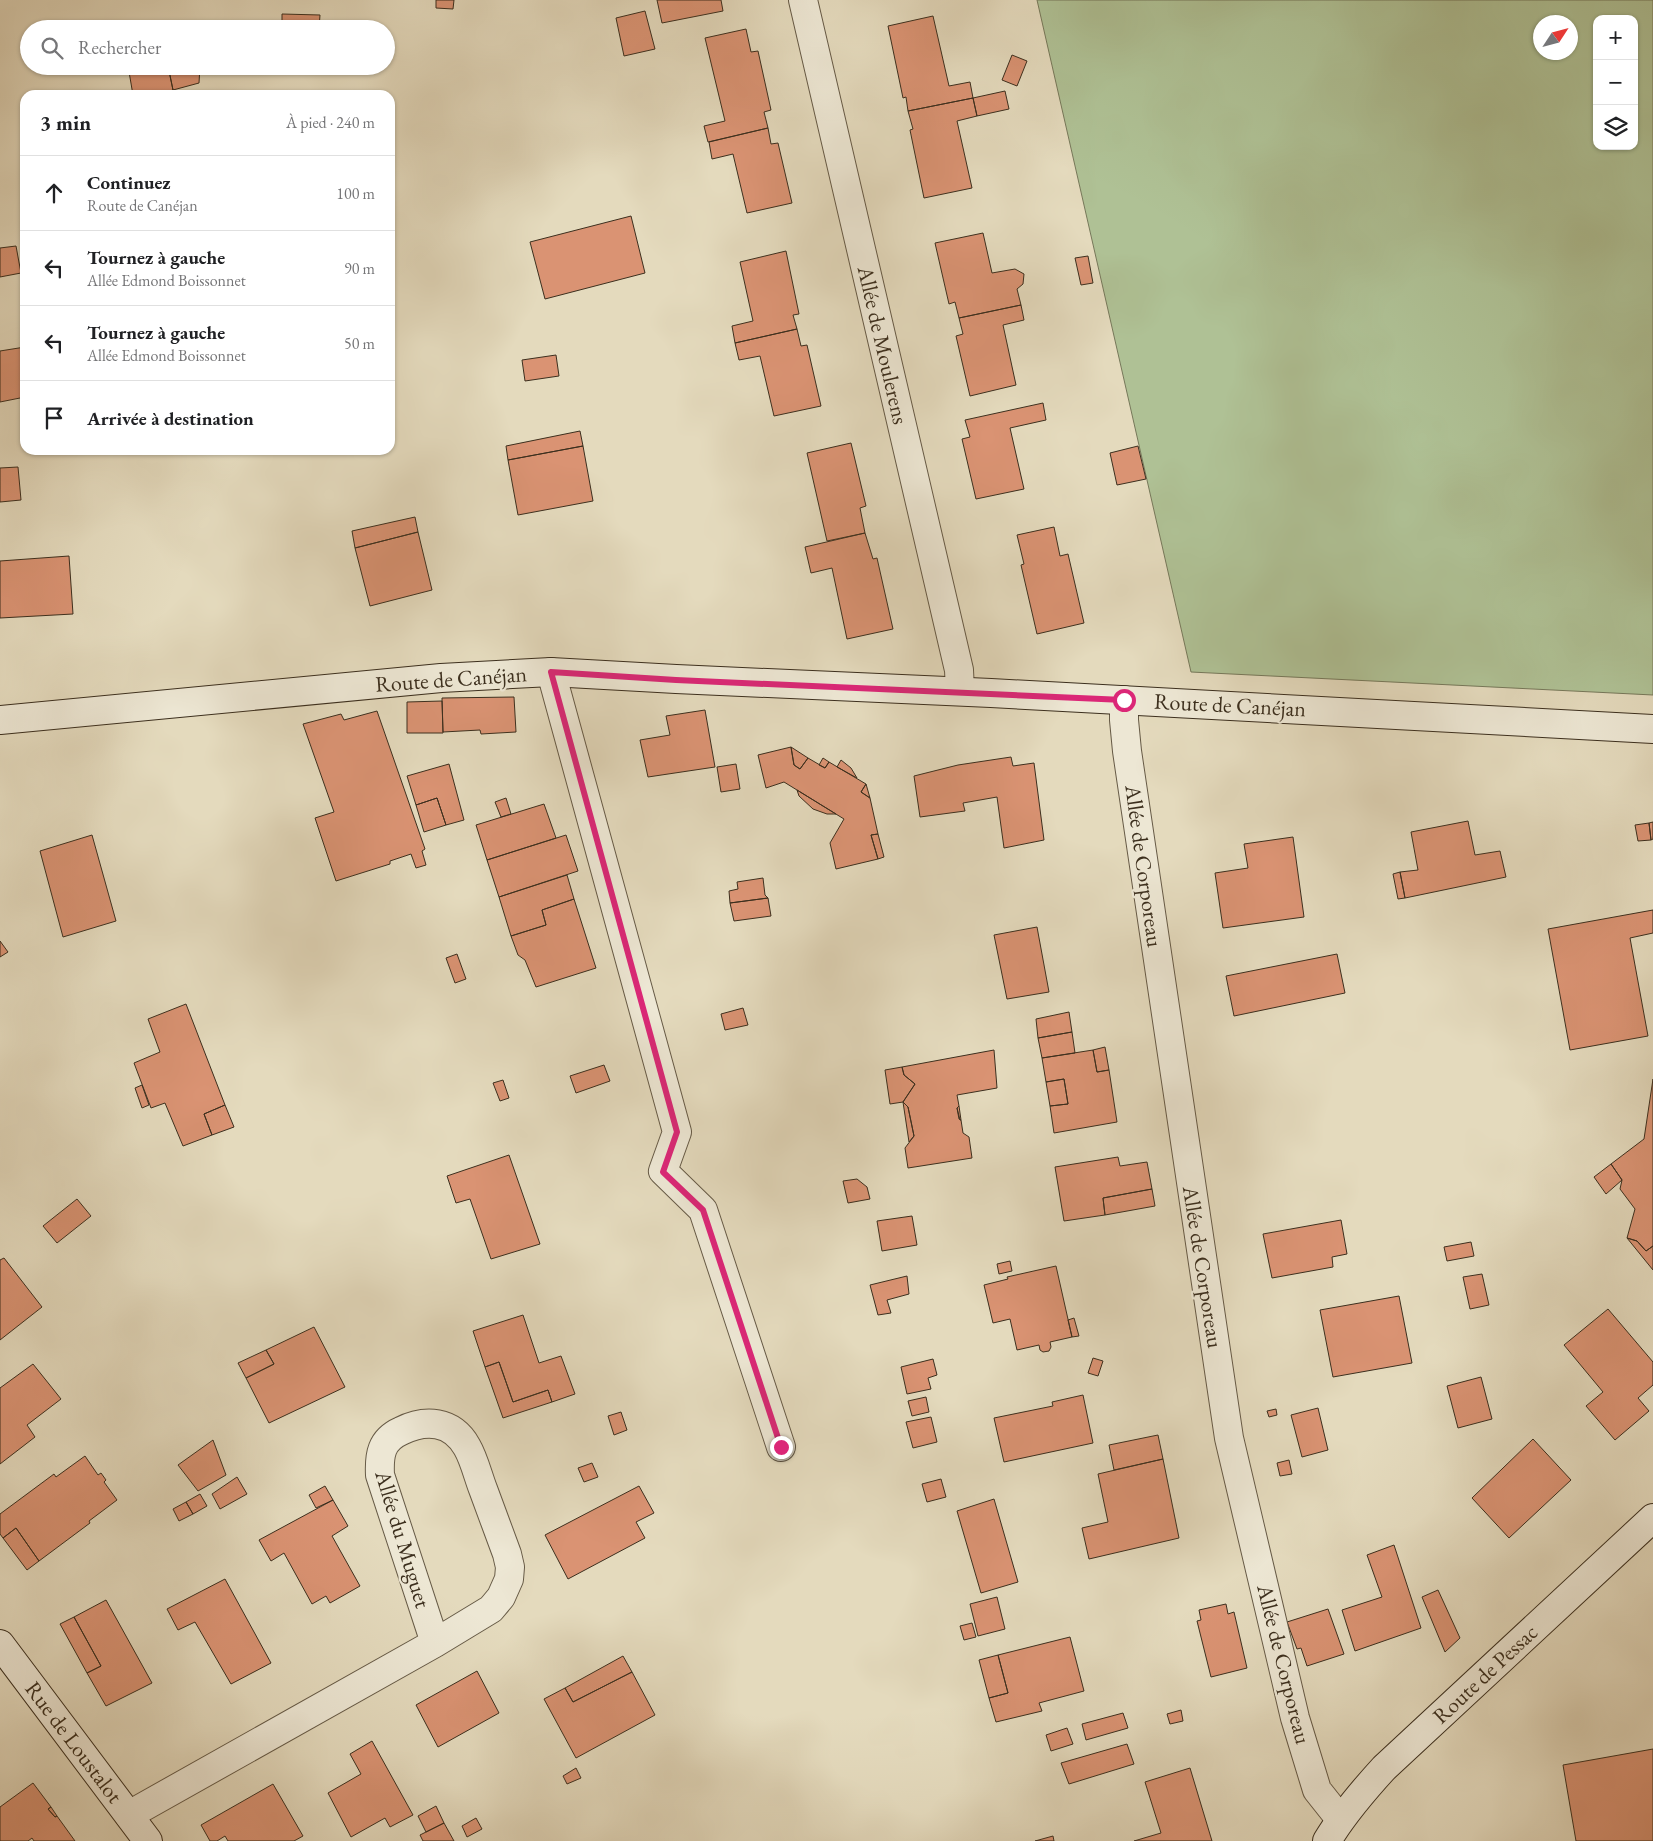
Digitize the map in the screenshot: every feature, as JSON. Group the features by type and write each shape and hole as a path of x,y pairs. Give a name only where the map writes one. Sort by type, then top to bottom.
{"street":[{"name":"Allée de Moulerens","path":"803,0 958,670 960,691"},
{"name":"Route de Canéjan","path":"0,720 441,678 551,672 676,680 960,691 1653,729"},
{"path":"551,672 677,1132 663,1172 703,1210 781,1447"},
{"name":"Allée de Corporeau","path":"1124,700 1127,751 1229,1438 1295,1718 1316,1790 1334,1830"},
{"name":"Allée du Muguet","path":"129,1815 435,1643 491,1609 502,1596 509,1579 510,1567 507,1554 466,1446 453,1431 433,1422 413,1425 393,1434 383,1445 379,1459 380,1475 435,1643"},
{"name":"Route de Pessac","path":"1334,1830 1358,1796 1384,1768 1653,1518"},
{"name":"Rue de Loustalot","path":"0,1644 148,1841"}],"green space":[{"path":"1037,0 1653,0 1653,695 1191,672"}],"building":[{"path":"436,0 454,0 453,9 436,8"},
{"path":"657,0 721,0 723,11 662,23"},
{"path":"645,11 655,49 624,56 616,18"},
{"path":"282,14 320,15 320,20 282,20"},
{"path":"933,16 949,86 970,82 973,98 908,111 906,97 903,98 888,26"},
{"path":"746,29 751,52 758,51 771,110 764,112 768,128 708,142 704,126 725,121 705,38"},
{"path":"1012,55 1027,61 1017,86 1002,80"},
{"path":"130,75 170,75 173,90 132,90"},
{"path":"170,75 199,75 199,83 173,90"},
{"path":"1005,91 1009,109 977,116 973,98"},
{"path":"973,98 977,116 957,121 972,188 924,198 910,130 913,129 908,111"},
{"path":"768,128 771,144 778,143 792,203 747,213 733,154 712,159 709,142"},
{"path":"631,216 645,273 545,299 530,242"},
{"path":"983,233 992,273 1015,269 1024,274 1023,284 1017,289 1021,305 959,318 955,302 949,304 935,243"},
{"path":"16,246 20,273 0,277 0,248"},
{"path":"786,251 799,314 793,315 797,329 735,343 732,326 753,321 740,262"},
{"path":"1088,256 1093,283 1081,285 1075,258"},
{"path":"1021,305 1024,320 1003,325 1016,385 970,396 956,336 963,334 959,318"},
{"path":"797,329 801,346 807,345 821,406 774,416 760,356 739,360 735,343"},
{"path":"20,348 20,398 0,402 0,351"},
{"path":"556,355 559,376 525,381 522,360"},
{"path":"1043,403 1046,420 1010,428 1024,489 976,499 962,439 970,437 965,420"},
{"path":"580,431 583,446 508,460 506,446"},
{"path":"851,443 866,506 860,508 865,533 827,541 807,453"},
{"path":"583,446 593,501 518,515 508,460"},
{"path":"1138,446 1146,479 1117,485 1110,453"},
{"path":"18,467 21,500 0,502 0,468"},
{"path":"415,517 418,532 355,548 352,531"},
{"path":"1054,527 1060,556 1068,554 1084,623 1037,634 1021,565 1024,564 1017,535"},
{"path":"418,532 432,590 370,606 355,548"},
{"path":"865,533 873,559 877,558 893,629 847,639 832,568 811,573 805,547"},
{"path":"69,556 73,614 0,618 0,561"},
{"path":"514,697 516,732 481,734 480,730 443,732 442,698"},
{"path":"442,701 443,733 407,733 407,702"},
{"path":"705,710 715,767 648,777 640,740 670,735 666,716"},
{"path":"377,711 425,849 422,851 426,865 416,868 411,854 390,861 390,864 336,881 315,818 334,812 303,724 341,714 344,720"},
{"path":"791,747 794,765 800,769 808,758 825,768 829,762 866,784 861,792 870,798 878,834 871,835 878,859 836,869 830,843 844,819 784,782 766,788 758,755"},
{"path":"791,747 808,758 800,769 794,765"},
{"path":"1011,757 1013,766 1034,763 1044,840 1004,848 997,797 963,803 965,811 920,817 914,776 958,765"},
{"path":"823,758 829,762 825,768 819,765"},
{"path":"841,760 851,768 857,778 837,767"},
{"path":"449,764 464,820 446,825 437,798 416,805 407,776"},
{"path":"736,764 740,789 721,792 717,767"},
{"path":"866,784 870,798 861,792"},
{"path":"797,790 836,814 827,814 813,809 799,796"},
{"path":"437,798 446,825 424,832 416,805"},
{"path":"506,798 511,814 501,817 495,802"},
{"path":"544,804 556,838 487,860 476,825"},
{"path":"1468,821 1475,855 1500,851 1506,877 1405,898 1400,872 1418,870 1411,832"},
{"path":"1653,822 1653,839 1651,840 1649,823"},
{"path":"1649,823 1651,840 1638,841 1635,825"},
{"path":"878,834 884,857 878,859 871,835"},
{"path":"92,835 116,921 63,937 40,851"},
{"path":"566,835 578,871 499,897 487,860"},
{"path":"1293,837 1304,917 1223,928 1215,873 1248,868 1244,844"},
{"path":"1400,872 1405,898 1398,899 1393,874"},
{"path":"567,875 574,899 542,910 546,925 511,936 499,897"},
{"path":"763,878 765,895 768,898 730,903 729,891 738,889 737,882"},
{"path":"768,898 771,916 734,921 730,903"},
{"path":"574,899 596,968 536,987 525,960 518,955 511,936 546,925 542,910"},
{"path":"1653,910 1653,933 1630,938 1648,1036 1570,1050 1548,929"},
{"path":"1037,927 1049,992 1007,999 994,935"},
{"path":"0,941 8,952 0,957"},
{"path":"457,954 466,979 455,983 446,958"},
{"path":"1337,954 1345,993 1234,1016 1226,976"},
{"path":"186,1004 225,1105 204,1114 212,1135 183,1146 165,1103 151,1108 134,1063 160,1052 148,1019"},
{"path":"743,1008 748,1025 725,1030 721,1014"},
{"path":"1069,1012 1072,1032 1038,1038 1036,1019"},
{"path":"1072,1032 1075,1053 1042,1058 1038,1038"},
{"path":"1105,1047 1109,1070 1097,1072 1093,1050"},
{"path":"994,1050 997,1088 957,1095 959,1119 961,1120 963,1133 969,1137 972,1158 908,1168 905,1148 914,1136 908,1107 903,1102 915,1084 904,1075 902,1067"},
{"path":"1093,1050 1097,1072 1109,1070 1117,1122 1054,1133 1050,1106 1068,1104 1064,1079 1046,1082 1042,1058"},
{"path":"604,1065 610,1081 576,1093 570,1076"},
{"path":"902,1067 904,1075 915,1084 903,1102 890,1104 885,1070"},
{"path":"1064,1079 1068,1104 1050,1106 1046,1082"},
{"path":"1653,1079 1653,1246 1646,1251 1637,1241 1627,1238 1635,1209 1620,1189 1622,1180 1611,1164 1644,1139"},
{"path":"503,1080 509,1098 500,1101 493,1083"},
{"path":"142,1085 149,1105 142,1108 135,1088"},
{"path":"903,1102 908,1107 914,1136 909,1142"},
{"path":"225,1105 234,1127 212,1135 204,1114"},
{"path":"959,1106 961,1120 957,1108"},
{"path":"509,1155 540,1244 491,1259 470,1199 456,1203 447,1176"},
{"path":"1118,1157 1120,1166 1147,1162 1152,1189 1103,1198 1105,1215 1064,1221 1055,1167"},
{"path":"1611,1164 1622,1180 1606,1194 1594,1177"},
{"path":"857,1179 867,1187 870,1199 848,1203 843,1181"},
{"path":"1152,1189 1155,1206 1105,1215 1103,1198"},
{"path":"77,1199 91,1216 57,1243 43,1226"},
{"path":"912,1216 917,1245 882,1251 877,1221"},
{"path":"1341,1220 1347,1254 1332,1257 1333,1267 1272,1278 1263,1234"},
{"path":"1627,1238 1637,1241 1646,1251 1653,1246 1653,1270"},
{"path":"1471,1242 1474,1256 1447,1261 1444,1247"},
{"path":"4,1258 42,1307 0,1340 0,1260"},
{"path":"1010,1261 1012,1271 999,1274 997,1264"},
{"path":"1056,1266 1072,1337 1050,1342 1051,1347 1049,1351 1043,1352 1040,1350 1039,1345 1017,1350 1010,1319 993,1323 984,1285 1008,1279 1007,1277"},
{"path":"1482,1274 1489,1305 1470,1309 1463,1277"},
{"path":"907,1276 909,1294 887,1300 891,1313 878,1315 870,1285"},
{"path":"1399,1296 1412,1363 1333,1377 1320,1310"},
{"path":"1608,1309 1653,1362 1653,1385 1638,1398 1649,1411 1615,1440 1586,1406 1603,1392 1564,1345"},
{"path":"523,1315 539,1363 561,1356 575,1394 552,1402 548,1390 513,1402 499,1362 485,1367 473,1331"},
{"path":"1074,1318 1079,1336 1072,1337 1068,1320"},
{"path":"314,1327 345,1387 269,1423 246,1378 274,1364 266,1350"},
{"path":"266,1350 274,1364 246,1378 238,1363"},
{"path":"1093,1358 1103,1361 1098,1376 1088,1373"},
{"path":"933,1359 937,1375 928,1378 931,1389 907,1394 901,1367"},
{"path":"499,1362 513,1402 548,1390 552,1402 503,1418 485,1367"},
{"path":"33,1364 61,1399 27,1425 35,1437 0,1464 0,1388"},
{"path":"1481,1377 1492,1419 1458,1428 1447,1386"},
{"path":"1083,1395 1093,1443 1004,1462 994,1418 1053,1406 1052,1402"},
{"path":"926,1397 929,1412 912,1416 908,1401"},
{"path":"1318,1408 1328,1450 1302,1457 1291,1415"},
{"path":"1276,1409 1277,1415 1269,1417 1267,1411"},
{"path":"621,1412 627,1430 614,1435 608,1416"},
{"path":"931,1417 937,1442 913,1448 906,1422"},
{"path":"1158,1435 1163,1459 1114,1470 1109,1445"},
{"path":"1533,1439 1571,1480 1509,1538 1472,1498"},
{"path":"213,1440 226,1475 198,1491 178,1465"},
{"path":"85,1456 98,1475 101,1473 106,1480 104,1482 117,1500 39,1561 16,1528 3,1538 0,1534 0,1514 54,1474 56,1477"},
{"path":"1163,1459 1179,1538 1089,1559 1082,1528 1108,1522 1098,1474"},
{"path":"1289,1460 1292,1474 1280,1476 1277,1463"},
{"path":"592,1463 598,1477 584,1482 578,1468"},
{"path":"237,1477 247,1494 220,1509 212,1494"},
{"path":"941,1479 946,1497 927,1502 922,1484"},
{"path":"325,1486 333,1500 316,1508 309,1495"},
{"path":"639,1486 654,1513 636,1522 645,1538 568,1579 545,1535"},
{"path":"200,1494 207,1506 193,1514 186,1502"},
{"path":"994,1499 1018,1582 981,1593 957,1511"},
{"path":"333,1500 348,1526 332,1536 360,1586 330,1603 326,1596 312,1604 284,1553 271,1561 259,1540"},
{"path":"186,1502 193,1514 179,1521 173,1509"},
{"path":"16,1528 39,1561 27,1570 3,1538"},
{"path":"1394,1545 1421,1628 1355,1651 1342,1610 1382,1597 1367,1555"},
{"path":"225,1579 271,1663 231,1684 195,1622 178,1630 167,1609"},
{"path":"1438,1590 1460,1638 1445,1652 1422,1597"},
{"path":"997,1597 1005,1629 978,1636 970,1604"},
{"path":"106,1600 152,1683 106,1706 87,1673 101,1666 74,1617"},
{"path":"1226,1604 1228,1614 1234,1612 1247,1668 1211,1677 1197,1621 1201,1620 1199,1610"},
{"path":"1328,1609 1344,1654 1307,1666 1301,1648 1297,1649 1287,1622"},
{"path":"74,1617 101,1666 87,1673 60,1624"},
{"path":"972,1623 976,1637 964,1640 960,1626"},
{"path":"1070,1637 1084,1691 1039,1703 1042,1711 996,1722 989,1698 1008,1693 998,1655"},
{"path":"998,1655 1008,1693 989,1698 979,1660"},
{"path":"623,1656 632,1672 573,1702 565,1688"},
{"path":"477,1671 499,1713 438,1747 416,1705"},
{"path":"632,1672 655,1715 576,1758 544,1699 565,1688 573,1702"},
{"path":"1181,1710 1183,1721 1170,1724 1167,1714"},
{"path":"1123,1713 1128,1728 1086,1740 1082,1724"},
{"path":"1067,1728 1073,1744 1051,1751 1046,1735"},
{"path":"372,1741 413,1815 390,1827 385,1818 351,1837 328,1793 361,1774 350,1754"},
{"path":"1127,1744 1134,1764 1069,1784 1061,1763"},
{"path":"1653,1749 1653,1841 1576,1841 1563,1765"},
{"path":"576,1768 581,1778 567,1784 563,1776"},
{"path":"1190,1768 1212,1841 1134,1841 1161,1833 1145,1782"},
{"path":"33,1783 51,1807 48,1809 55,1817 57,1816 75,1841 34,1841 32,1838 28,1841 0,1841 0,1807"},
{"path":"273,1784 303,1836 294,1841 228,1841 225,1836 217,1841 210,1841 201,1825"},
{"path":"436,1806 444,1823 426,1832 418,1816"},
{"path":"51,1807 57,1816 55,1817 48,1809"},
{"path":"476,1818 482,1829 467,1837 462,1826"},
{"path":"444,1823 454,1841 423,1841 420,1835"},
{"path":"1053,1836 1054,1841 1035,1841"}],"route":[{"path":"781,1447 703,1210 663,1172 677,1132 551,672 676,680 991,692 1124,700"}]}
